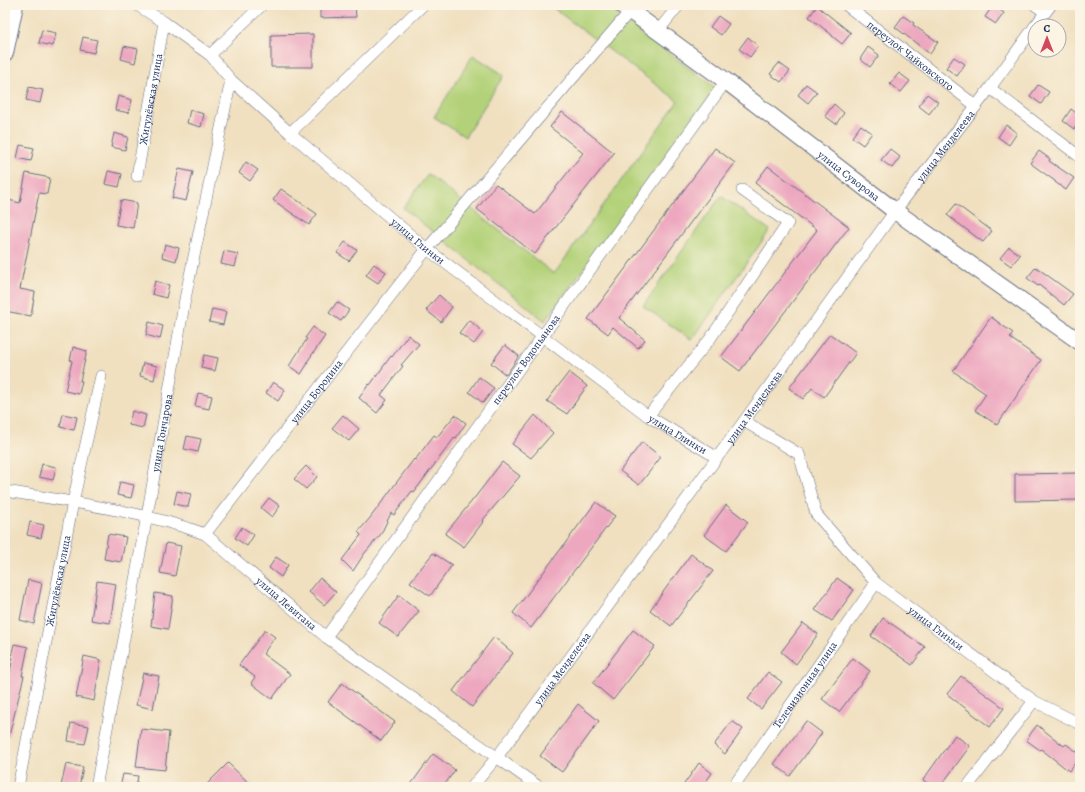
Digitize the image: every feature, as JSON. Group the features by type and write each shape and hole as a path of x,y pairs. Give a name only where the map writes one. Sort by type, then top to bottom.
{"street":[{"path":"5,53 15,5"},
{"name":"улица Глинки","path":"137,5 164,22 210,55 231,80 290,133 427,249 648,416 716,457"},
{"path":"210,55 262,5"},
{"path":"290,133 422,5"},
{"path":"658,31 679,5"},
{"name":"переулок Чайковского","path":"846,5 976,106"},
{"path":"1035,5 1048,9"},
{"name":"улица Суворова","path":"626,8 895,211 1080,342"},
{"name":"улица Бородина","path":"206,534 427,249 626,8"},
{"name":"улица Менделеева","path":"1041,18 1048,9"},
{"name":"Жигулёвская улица","path":"137,176 164,22"},
{"name":"улица Менделеева","path":"472,787 497,756 744,421 895,211 990,88 1027,37"},
{"name":"улица Гончарова","path":"96,787 147,516 185,299 231,80"},
{"name":"переулок Водопьянова","path":"326,636 726,82"},
{"path":"990,88 1080,156"},
{"path":"648,416 710,339 788,223 742,190"},
{"name":"Жигулёвская улица","path":"18,787 73,502 101,376"},
{"name":"улица Глинки","path":"744,421 799,454 816,514 876,582 1034,701 1080,724"},
{"name":"улица Левитана","path":"5,491 147,516 206,534 326,636 539,787"},
{"name":"Телевизионная улица","path":"733,787 876,582"},
{"path":"967,787 1034,701"}],"green space":[{"path":"549,5 604,5 716,88 545,321 403,208 428,174 554,274 678,101"},
{"path":"473,55 504,75 465,137 434,117"},
{"path":"721,196 770,230 692,340 643,306"}],"building":[{"path":"320,5 355,5 356,17 320,18"},
{"path":"993,5 1004,13 996,24 985,17"},
{"path":"817,6 851,33 842,44 809,17"},
{"path":"718,16 729,24 721,35 710,27"},
{"path":"903,16 914,23 913,25 938,42 930,54 895,27"},
{"path":"42,30 56,33 53,46 39,43"},
{"path":"313,34 313,67 271,67 271,35"},
{"path":"83,37 97,40 94,53 80,50"},
{"path":"748,37 758,46 750,57 739,49"},
{"path":"124,46 138,49 135,63 121,59"},
{"path":"868,47 879,55 870,67 860,59"},
{"path":"954,57 965,64 957,76 946,68"},
{"path":"779,63 790,71 781,82 770,74"},
{"path":"899,73 910,81 901,92 890,84"},
{"path":"806,84 817,92 808,103 798,95"},
{"path":"1038,85 1049,92 1041,104 1030,96"},
{"path":"29,87 43,90 40,103 26,100"},
{"path":"927,94 938,102 929,114 919,106"},
{"path":"118,96 132,100 129,113 115,110"},
{"path":"834,104 844,113 836,124 825,116"},
{"path":"1071,109 1080,116 1080,120 1074,129 1063,121"},
{"path":"190,110 204,114 201,127 187,123"},
{"path":"562,112 614,153 535,254 477,209 496,184 535,214 583,153 550,127"},
{"path":"861,125 872,133 863,145 852,137"},
{"path":"1006,125 1017,133 1009,145 998,137"},
{"path":"114,133 128,137 125,150 111,147"},
{"path":"20,145 34,148 31,161 17,158"},
{"path":"715,148 735,163 619,318 645,340 638,348 613,327 608,334 588,319"},
{"path":"890,149 900,157 892,168 881,160"},
{"path":"1039,151 1050,159 1049,161 1074,178 1066,190 1030,163"},
{"path":"246,162 258,170 250,181 239,173"},
{"path":"768,166 849,227 740,371 721,357 817,230 755,183"},
{"path":"179,169 193,172 186,201 172,198"},
{"path":"108,171 122,174 119,187 105,184"},
{"path":"26,173 50,178 47,194 39,193 20,289 35,292 31,316 5,311 5,218 9,200 20,203"},
{"path":"281,189 317,214 309,225 273,200"},
{"path":"121,200 137,203 133,228 116,225"},
{"path":"956,204 992,231 983,242 947,215"},
{"path":"345,242 357,250 349,261 337,253"},
{"path":"165,244 179,248 176,261 162,257"},
{"path":"1009,247 1020,255 1011,266 1000,258"},
{"path":"224,251 238,254 235,267 221,264"},
{"path":"374,264 386,272 378,283 366,275"},
{"path":"1036,267 1073,294 1064,305 1039,285 1038,286 1027,278"},
{"path":"155,281 169,285 166,298 152,294"},
{"path":"439,295 452,307 441,322 426,310"},
{"path":"337,302 349,310 341,321 329,313"},
{"path":"212,309 226,312 223,325 209,322"},
{"path":"991,317 1013,333 1010,338 1041,360 997,425 975,410 986,394 953,371"},
{"path":"469,320 483,332 474,344 459,333"},
{"path":"149,322 163,326 160,339 146,335"},
{"path":"313,327 325,336 307,362 308,363 301,374 289,366"},
{"path":"830,334 856,353 824,397 812,388 803,399 789,388"},
{"path":"408,335 419,344 401,365 403,366 381,395 387,400 377,413 359,398"},
{"path":"505,345 519,356 506,375 491,363"},
{"path":"73,347 87,351 80,381 82,381 79,394 65,391 72,361 70,360"},
{"path":"204,355 218,358 215,371 201,368"},
{"path":"143,363 157,366 154,380 140,376"},
{"path":"569,372 587,386 567,414 547,401"},
{"path":"479,377 494,388 483,403 469,392"},
{"path":"273,382 285,390 278,401 266,393"},
{"path":"198,393 212,396 209,409 195,406"},
{"path":"132,411 146,415 143,428 129,425"},
{"path":"63,414 77,417 74,430 60,427"},
{"path":"343,415 359,429 349,441 332,428"},
{"path":"455,415 466,423 414,492 412,491 394,515 391,513 381,534 364,554 353,571 342,560 361,535 358,532 414,459 415,460 434,435 437,437"},
{"path":"535,415 553,433 531,458 512,444"},
{"path":"187,436 201,439 198,452 184,449"},
{"path":"642,442 661,457 639,485 620,471"},
{"path":"502,462 520,476 482,521 483,522 464,547 445,534"},
{"path":"42,464 56,467 53,480 39,477"},
{"path":"306,466 317,477 306,489 294,479"},
{"path":"1080,473 1080,500 1015,501 1015,474"},
{"path":"120,482 134,485 131,498 117,495"},
{"path":"177,491 191,494 188,507 174,504"},
{"path":"269,498 280,506 272,517 261,508"},
{"path":"596,502 615,516 531,628 513,613"},
{"path":"726,505 748,522 726,551 704,535"},
{"path":"30,522 44,525 41,538 27,535"},
{"path":"242,527 254,535 247,546 235,538"},
{"path":"108,534 126,537 121,562 104,559"},
{"path":"166,543 181,546 175,576 160,573"},
{"path":"433,553 452,565 430,596 410,582"},
{"path":"691,554 713,571 671,626 650,610"},
{"path":"276,557 288,565 281,577 269,568"},
{"path":"320,578 336,592 324,605 309,592"},
{"path":"837,578 854,590 832,621 815,610"},
{"path":"28,580 42,583 34,624 20,620"},
{"path":"97,581 116,584 110,623 91,620"},
{"path":"155,593 173,596 168,629 151,626"},
{"path":"399,595 419,611 398,637 379,623"},
{"path":"883,618 925,647 912,665 871,636"},
{"path":"803,623 818,634 796,664 781,652"},
{"path":"265,630 275,637 263,654 290,674 272,699 251,683 255,677 239,665"},
{"path":"633,630 655,646 613,700 593,683"},
{"path":"494,637 513,653 472,707 453,691"},
{"path":"14,644 28,647 22,676 24,676 9,736 5,736 5,693 13,658 11,657"},
{"path":"84,656 101,660 94,701 76,697"},
{"path":"853,658 870,671 839,712 822,699"},
{"path":"768,672 782,682 761,709 748,699"},
{"path":"143,673 159,676 153,709 136,705"},
{"path":"961,676 1004,708 990,727 947,694"},
{"path":"342,683 395,722 381,741 328,702"},
{"path":"578,704 599,721 562,772 540,756"},
{"path":"732,721 743,729 725,754 714,745"},
{"path":"806,721 822,733 790,776 774,764"},
{"path":"71,723 89,726 85,744 68,741"},
{"path":"1037,725 1064,746 1066,744 1080,754 1080,757 1069,771 1041,749 1040,750 1026,740"},
{"path":"141,729 169,732 165,770 136,767"},
{"path":"955,735 970,746 940,787 933,787 923,780"},
{"path":"433,754 455,770 443,787 409,787"},
{"path":"228,763 253,787 204,787"},
{"path":"699,763 712,773 702,787 682,787"},
{"path":"66,764 83,767 79,787 61,786"},
{"path":"123,774 138,776 136,787 120,787"}]}
